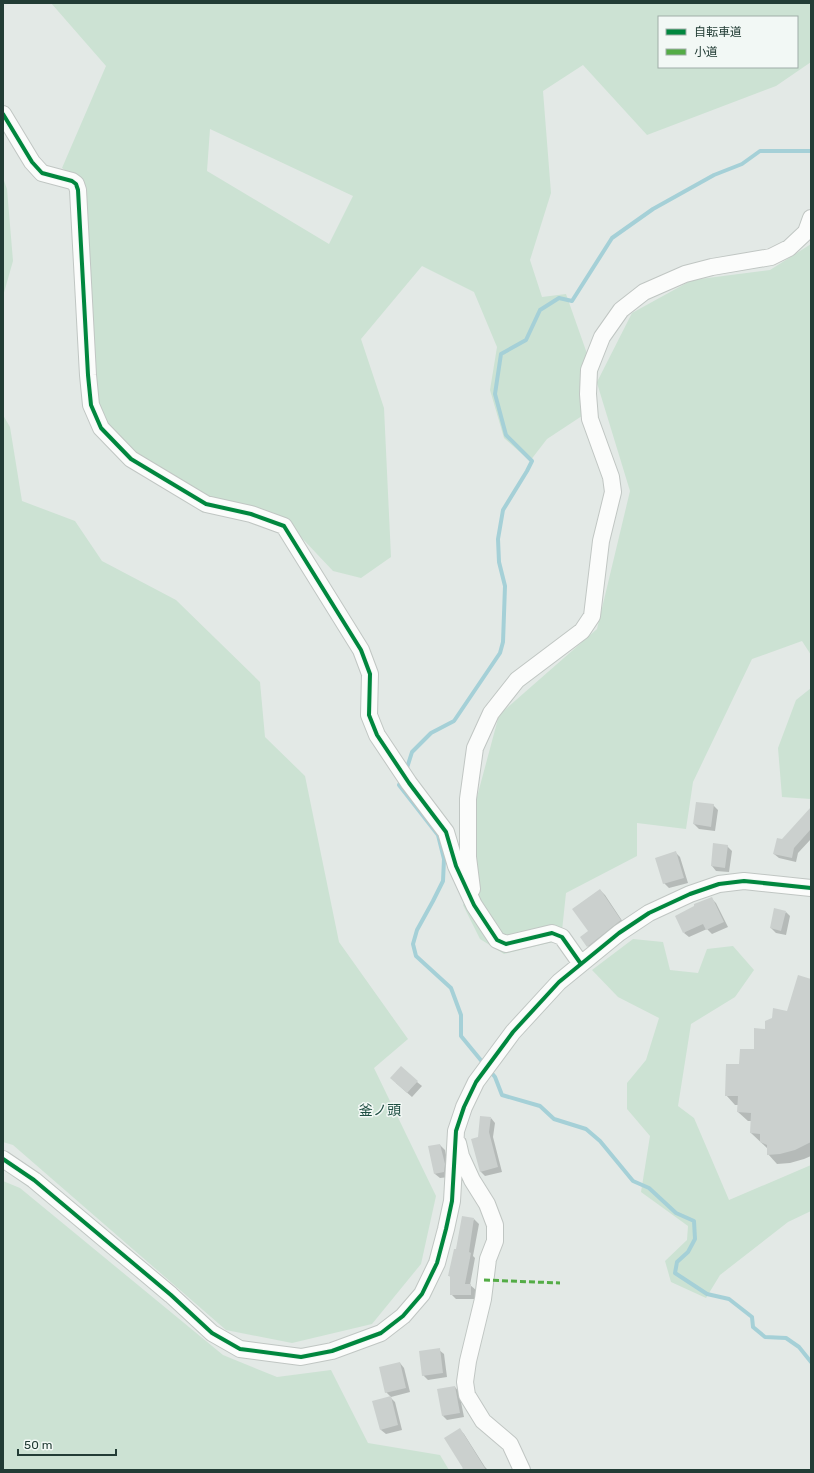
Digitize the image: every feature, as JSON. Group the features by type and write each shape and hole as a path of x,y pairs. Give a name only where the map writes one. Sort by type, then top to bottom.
{"street":[{"path":"3,114 32,162 42,173 72,181 76,184 78,190 88,375 91,405 101,428 131,459 206,504 251,514 284,526 361,650 370,674 369,715 377,735 399,769 446,832 456,866 474,904 497,940 506,944 552,933 562,937 581,964"},
{"path":"474,904 468,857 468,799 475,748 491,713 517,680 582,631 592,616 601,541 613,492 612,477 590,419 588,394 589,370 602,337 621,310 644,292 685,274 698,270 771,257 789,248 795,243 806,232 811,218"},
{"path":"3,1159 34,1180 171,1296 212,1333 240,1349 301,1357 332,1351 381,1333 403,1316 422,1294 437,1263 446,1229 452,1201 456,1131 464,1107 476,1082 513,1032 559,982 619,933 649,913 690,894 719,884 744,881 811,888"},
{"path":"456,1131 461,1156 472,1180 487,1204 495,1225 495,1241 488,1259 483,1299 468,1361 465,1382 467,1395 483,1421 510,1444 522,1470"}],"green space":[{"path":"51,3 811,3 811,62 776,86 647,135 583,65 543,91 551,193 530,260 542,297 566,294 597,382 632,313 692,280 770,270 811,244 811,655 802,641 752,659 693,782 686,829 637,823 637,856 566,893 561,940 504,954 480,939 463,905 476,887 477,797 499,715 597,629 630,491 597,383 591,410 547,439 530,461 504,438 490,390 497,347 474,292 422,266 361,339 384,408 391,557 361,578 333,571 283,518 210,500 133,455 103,425 91,372 81,181 62,168 106,66","holes":["210,129 353,196 329,244 207,171"]},
{"path":"3,178 7,189 13,261 3,296"},
{"path":"3,415 10,427 22,501 75,521 102,561 176,600 260,682 265,737 305,776 339,942 408,1039 374,1068 436,1196 421,1264 372,1324 292,1343 226,1330 13,1145 3,1142"},
{"path":"811,688 811,799 782,797 778,748 796,700"},
{"path":"633,939 663,942 670,970 698,973 707,949 733,946 754,970 735,997 691,1024 678,1106 694,1118 729,1200 811,1165 811,1211 788,1222 720,1275 706,1298 671,1282 665,1261 687,1240 688,1226 641,1192 650,1136 627,1109 627,1083 646,1060 659,1018 618,997 592,970"},
{"path":"3,1181 20,1188 223,1355 277,1377 331,1370 368,1443 440,1455 449,1470 3,1470"}],"building":[{"path":"696,802 714,804 711,827 693,824"},
{"path":"811,807 811,829 794,848 792,858 773,854 777,838 782,839"},
{"path":"713,843 728,845 725,868 711,866"},
{"path":"676,851 684,878 663,884 655,858"},
{"path":"600,889 621,920 587,947 580,937 588,931 572,909"},
{"path":"712,897 724,922 706,930 703,924 683,933 675,916 694,906 694,904"},
{"path":"774,908 786,911 781,931 770,928"},
{"path":"798,975 811,979 811,1142 795,1150 780,1154 767,1155 767,1145 760,1142 760,1134 750,1133 751,1113 737,1112 738,1096 725,1096 726,1064 739,1064 740,1049 754,1049 754,1028 765,1029 765,1021 772,1018 773,1008 787,1011"},
{"path":"401,1066 418,1081 407,1093 390,1078"},
{"path":"480,1116 491,1117 489,1132 498,1167 480,1172 471,1139 478,1137"},
{"path":"440,1144 445,1164 444,1172 434,1174 428,1146"},
{"path":"462,1216 474,1218 469,1252 471,1253 465,1284 471,1284 471,1295 450,1295 450,1276 448,1276 454,1249 456,1249"},
{"path":"440,1348 443,1373 422,1376 419,1351"},
{"path":"400,1362 406,1388 385,1393 379,1367"},
{"path":"455,1386 460,1413 442,1416 437,1389"},
{"path":"391,1396 398,1425 380,1430 372,1401"},
{"path":"460,1428 486,1470 464,1470 444,1438"}],"waterway":[{"path":"406,771 412,752 431,733 454,721 500,653 503,642 505,586 499,562 498,539 503,510 532,461 506,435 495,394 501,354 526,340 540,310 559,298 572,301 612,238 653,209 714,175 742,164 760,151 811,151"},
{"path":"402,779 399,785 438,835 444,859 443,881 417,930 413,944 416,956 451,988 461,1015 461,1036 484,1064"},
{"path":"490,1071 495,1077 502,1095 540,1106 554,1119 586,1129 600,1141 633,1181 649,1188 676,1213 694,1221 695,1239 688,1252 677,1262 675,1273 707,1294 729,1299 752,1317 753,1327 765,1337 786,1338 799,1347 811,1362"}],"marked path":[{"path":"484,1280 560,1283"}],"cycle path":[{"path":"3,114 32,162 42,173 72,181 76,184 78,190 88,375 91,405 101,428 131,459 206,504 251,514 284,526 361,650 370,674 369,715 377,735 409,783 446,832 456,866 474,905 497,940 506,944 552,933 562,937 581,964"},
{"path":"3,1159 34,1180 171,1295 212,1333 240,1349 301,1357 332,1351 381,1333 403,1316 422,1294 437,1263 446,1229 452,1201 456,1131 464,1107 476,1082 513,1032 559,982 619,933 649,913 690,894 719,884 744,881 811,888"}],"district":[{"name":"釜ノ頭","path":"380,1110"}]}
